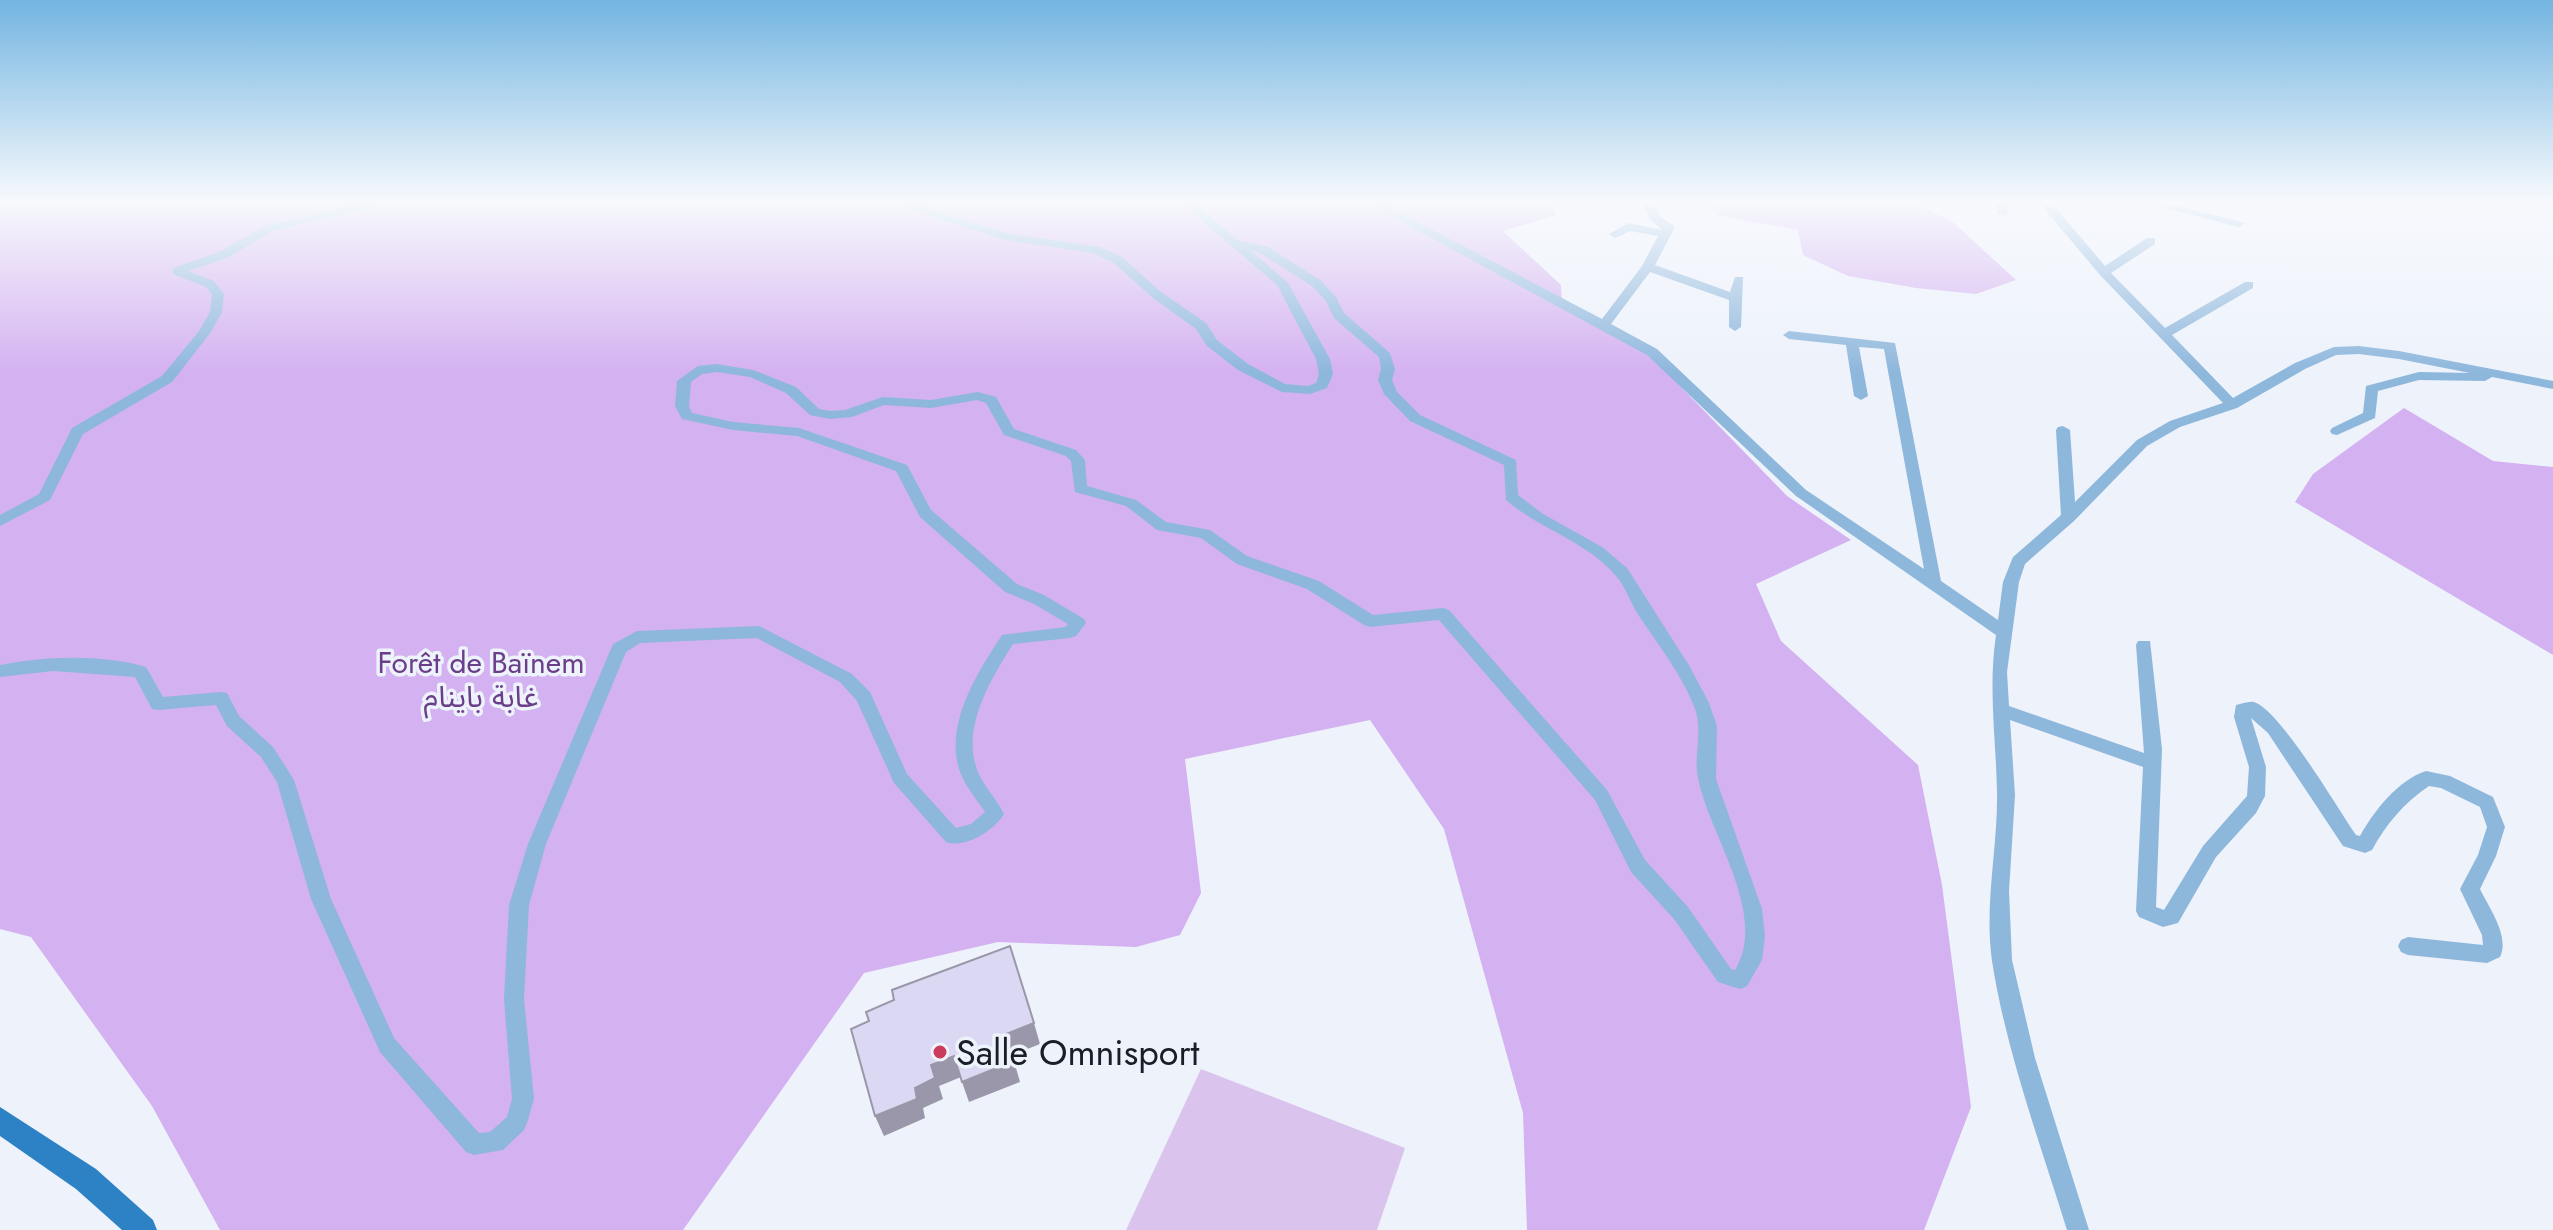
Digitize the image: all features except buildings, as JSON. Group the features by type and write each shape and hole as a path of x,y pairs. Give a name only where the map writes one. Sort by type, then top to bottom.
{"main road":[{"path":"0,1120 86,1179 143,1230"}],"street":[{"path":"0,521 45,497 77,431 167,379 205,332 216,312 218,294 210,284 177,271 216,257"},
{"path":"1112,257 1201,326 1212,343 1243,367 1282,388 1310,390 1322,385 1326,374 1323,359 1282,283 1250,257"},
{"path":"0,671 24,665 86,664 140,671 158,704 221,698 233,721 267,752 285,780 321,899 387,1045 474,1144 495,1142 516,1123 523,1099 514,999 519,905 537,844 619,648 637,637 759,632 846,678 864,697 900,778 953,837 977,829 995,814 969,771 965,733 987,670 1008,639 1070,632 1078,623 1038,599 1011,588 925,513 902,468 799,432 733,426 687,416 682,406 684,381 698,370 753,374 791,390 815,412 830,415 847,414 883,401 931,404 978,396 991,400 1009,432 1071,453 1078,460 1080,489 1090,494 1131,503 1162,526 1205,534 1242,560 1313,585 1370,621 1443,614 1601,795 1638,866 1681,913 1725,976 1740,980 1751,969 1754,953 1751,898 1707,778 1708,721 1692,688 1623,573 1600,554 1546,525 1511,497 1511,463 1415,418 1391,394 1385,380 1388,369 1385,356 1338,315 1332,300 1316,283 1276,257"},
{"path":"1475,257 1652,352 1801,493 2004,632"},
{"path":"1604,325 1653,257"},
{"path":"2091,257 2232,405"},
{"path":"2104,272 2126,257"},
{"path":"1648,267 1735,298"},
{"path":"1735,327 1735,298 1739,280"},
{"path":"2164,334 2249,285"},
{"path":"1789,335 1890,346 1934,584"},
{"path":"1852,342 1861,396"},
{"path":"2078,1230 2025,1058 2002,960 1999,891 2006,795 1999,672 2018,561 2069,517 2142,443 2175,424 2232,405 2300,366 2334,351 2385,353 2553,385"},
{"path":"2337,431 2370,415 2371,389 2419,376 2503,375"},
{"path":"2063,430 2069,517"},
{"path":"2144,645 2153,749 2146,911 2163,919 2171,917 2224,832 2251,809 2259,786 2254,747 2240,716 2244,709 2257,712 2274,728 2350,841 2365,845 2377,823 2403,793 2426,778 2444,781 2487,802 2496,827 2487,856 2470,889 2492,935 2493,951 2487,954 2408,946"},
{"path":"2001,710 2151,763"}],"shaded area":[{"path":"1201,1069 1405,1148 1377,1230 1126,1230"}],"green space":[{"name":"Forêt de Baïnem غابة باينام","path":"0,257 1531,257 1561,285 1562,308 1647,352 1787,496 1851,540 1756,584 1781,641 1918,765 1942,885 1971,1107 1924,1230 1527,1230 1523,1113 1444,829 1370,720 1185,759 1201,893 1180,935 1136,947 998,942 864,973 683,1230 220,1230 152,1106 31,937 0,929"},
{"path":"1808,257 1991,257 2016,280 1976,294 1916,288 1848,276"},
{"path":"2404,408 2493,461 2553,467 2553,655 2295,502 2313,474"}],"place":[{"name":"Salle Omnisport","path":"940,1052"}]}
